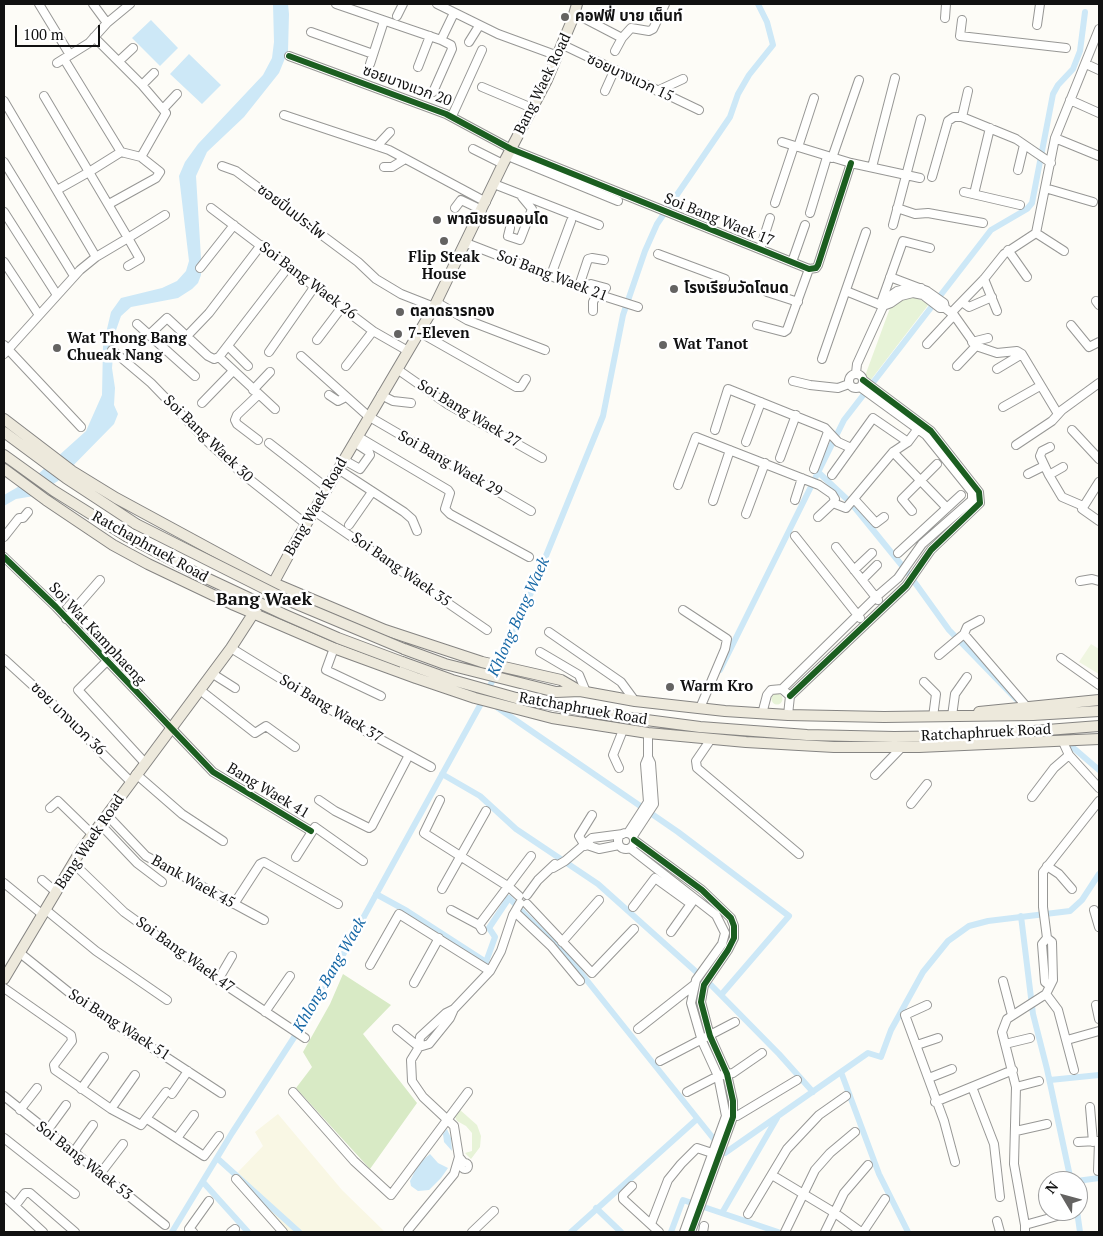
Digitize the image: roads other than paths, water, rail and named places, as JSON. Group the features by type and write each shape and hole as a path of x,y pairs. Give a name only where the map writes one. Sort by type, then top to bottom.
{"main road":[{"name":"Bang Waek Road","path":"4,979 92,834 255,614 368,416 435,304 558,56 575,8"},
{"name":"Ratchaphruek Road","path":"4,419 39,454"},
{"name":"Ratchaphruek Road","path":"4,432 69,474 136,524 287,600 404,649 518,684 556,692 583,692 635,701 762,714 968,716 1099,711"},
{"name":"Ratchaphruek Road","path":"4,455 9,468 46,500 113,545 200,588 334,648 475,698 552,718 648,733 806,746 902,748 1099,739"},
{"name":"Ratchaphruek Road","path":"9,468 54,491 126,536 202,576 283,614 338,638 402,662 516,698 608,715 700,727 807,735 968,736 1099,726"},
{"name":"Ratchaphruek Road","path":"69,474 218,555 303,597 385,630 482,662 561,680 583,692"},
{"path":"200,588 232,597 237,597 243,590 246,579 218,555"},
{"path":"290,629 283,615 285,609 290,601 303,597"},
{"name":"Ratchaphruek Road","path":"968,716 991,709 1099,700"},
{"path":"894,736 967,745"}],"street":[{"path":"39,4 64,59 121,152 141,157 160,172 156,178 109,204"},
{"path":"93,4 107,23"},
{"path":"64,59 94,37 107,23 130,4"},
{"path":"336,4 441,40 452,47 433,92"},
{"path":"397,16 403,4"},
{"path":"438,4 479,26 524,45 558,56"},
{"path":"614,50 631,28 653,30 665,4"},
{"path":"944,18 946,4"},
{"path":"1037,25 1040,4"},
{"path":"575,8 622,38"},
{"path":"441,40 454,13"},
{"path":"962,20 960,36 1066,48"},
{"path":"370,64 384,21"},
{"path":"469,42 479,26"},
{"path":"1036,233 1048,161 1055,138 1099,29"},
{"path":"311,32 373,54"},
{"path":"418,67 430,36"},
{"path":"94,37 142,84 166,113 141,157"},
{"name":"ซอยบางแวก 15","path":"562,45 614,72 699,110"},
{"path":"119,61 133,48"},
{"path":"452,116 482,50"},
{"name":"ซอยบางแวก 20","path":"289,56 452,116 507,156"},
{"path":"1086,64 1099,70"},
{"path":"605,91 614,72"},
{"path":"142,84 154,73"},
{"path":"872,167 895,78"},
{"path":"657,91 682,79"},
{"path":"810,213 859,80"},
{"path":"482,87 532,108"},
{"path":"962,117 968,91"},
{"path":"163,108 177,94"},
{"path":"44,96 140,259 128,266"},
{"path":"775,203 814,98"},
{"path":"1070,100 1099,113"},
{"path":"4,102 96,257"},
{"path":"284,115 377,146 405,159 484,206"},
{"path":"932,177 948,121 954,117 962,117 990,128 1024,145 1048,161"},
{"path":"893,225 921,119"},
{"path":"974,194 990,128"},
{"path":"377,146 390,132"},
{"path":"1055,138 1099,156"},
{"path":"782,142 830,158 920,178"},
{"path":"1018,170 1024,145"},
{"path":"473,149 507,156 618,201"},
{"path":"57,190 121,152"},
{"name":"Soi Bang Waek 17","path":"507,156 658,209 809,269"},
{"path":"384,167 392,167 405,159"},
{"path":"4,162 74,276"},
{"path":"757,326 784,332 787,330 809,269 816,268 818,265 850,163"},
{"name":"ซอยปิ่นประไพ","path":"222,166 236,171 389,287 545,350"},
{"path":"494,184 599,225"},
{"path":"1045,188 1093,202"},
{"path":"964,192 1020,204"},
{"path":"510,228 508,236 520,240 532,212 530,204 518,194"},
{"path":"455,208 461,200 484,206"},
{"name":"Soi Bang Waek 26","path":"211,208 373,331 408,351"},
{"path":"897,208 915,214 928,213 983,223"},
{"path":"4,212 57,296"},
{"path":"81,427 5,350 74,276 96,257 165,215"},
{"path":"760,249 770,218"},
{"path":"551,275 571,221"},
{"path":"200,268 234,225"},
{"path":"792,262 805,225"},
{"path":"822,359 866,232"},
{"path":"926,344 947,309 962,302 1008,250 1036,233"},
{"path":"1036,233 1064,251"},
{"path":"793,381 810,386 838,388 849,384 852,387 860,379 860,361 903,241 930,248"},
{"name":"Soi Bang Waek 21","path":"466,243 618,302 638,307"},
{"path":"187,336 209,313 261,245"},
{"path":"1008,250 1027,277"},
{"path":"658,254 725,279"},
{"path":"582,288 588,259 604,260"},
{"path":"4,262 39,315"},
{"path":"149,335 167,318 208,356 214,359 219,357 289,266"},
{"path":"890,277 924,291 947,309 974,344 997,353 1016,351 1022,354 1058,414"},
{"path":"984,279 997,311"},
{"path":"582,288 591,284 606,288"},
{"path":"268,352 315,286"},
{"path":"846,291 881,306 901,296 924,291"},
{"path":"767,292 798,302"},
{"path":"593,311 593,302 597,294"},
{"path":"962,302 969,307 992,297"},
{"path":"317,340 342,307"},
{"path":"137,324 194,376"},
{"path":"1071,325 1089,347 1099,342"},
{"path":"346,366 373,331"},
{"path":"419,332 516,387 521,387 526,379"},
{"path":"957,366 974,344 988,338"},
{"path":"228,346 248,366"},
{"name":"Soi Bang Waek 30","path":"112,350 244,475 306,524"},
{"path":"998,369 1022,354"},
{"name":"Soi Bang Waek 29","path":"301,356 368,416 531,511"},
{"path":"219,357 255,392 276,409"},
{"name":"Soi Bang Waek 27","path":"397,370 447,404 542,458"},
{"path":"202,403 233,371"},
{"path":"258,440 236,424 235,420 270,372"},
{"path":"762,714 766,695 771,690 782,689 857,615 898,578 922,544 972,500 972,492 917,425 882,399 860,379 850,377 849,384"},
{"path":"1016,445 1052,421 1058,414 1099,382"},
{"path":"1004,407 1040,386"},
{"path":"715,430 728,389 825,428 833,437 851,448"},
{"path":"329,394 338,402 346,397"},
{"path":"381,395 393,401 411,403"},
{"path":"746,442 761,402"},
{"path":"780,458 796,415"},
{"path":"832,475 873,418 905,440"},
{"path":"833,503 846,508 855,500 917,425"},
{"path":"788,715 790,696 883,605 906,586 932,550 980,503 979,492 931,431 917,425"},
{"path":"1072,430 1099,459"},
{"path":"678,485 696,437 819,485 832,494 834,499 833,503 818,517"},
{"path":"814,469 833,437"},
{"path":"344,460 360,469 370,455 356,439"},
{"path":"356,439 448,490 450,493 445,509 450,514 529,557"},
{"path":"269,443 328,488"},
{"path":"1050,447 1042,451 1040,456 1049,476 1062,497 1083,506 1084,511 1099,521"},
{"path":"713,501 730,450"},
{"path":"893,452 947,508"},
{"path":"746,514 765,464"},
{"path":"912,511 902,499 937,464"},
{"path":"1028,474 1044,466"},
{"path":"1049,476 1063,467"},
{"path":"338,469 408,516 417,531"},
{"path":"795,500 805,479"},
{"path":"1083,506 1099,482"},
{"path":"348,525 372,492"},
{"path":"898,553 960,495"},
{"path":"855,500 876,523 884,517"},
{"name":"Soi Bang Waek 35","path":"314,511 488,630"},
{"path":"4,536 19,518 23,518 28,512"},
{"path":"795,536 864,624"},
{"path":"836,548 883,605"},
{"path":"854,570 872,553"},
{"name":"Soi Wat Kamphaeng","path":"4,557 56,607 171,729"},
{"path":"862,580 878,565"},
{"path":"1080,581 1092,579 1099,581"},
{"path":"66,619 100,580"},
{"path":"56,607 65,597"},
{"path":"683,610 727,639 725,649 700,708"},
{"path":"939,655 964,634 967,627 980,620"},
{"path":"549,632 621,682 635,701"},
{"path":"964,634 1026,706"},
{"name":"Soi Bang Waek 37","path":"231,648 431,768"},
{"path":"334,648 326,670 381,696"},
{"path":"540,652 579,675 583,692"},
{"path":"1061,658 1099,685"},
{"name":"ซอย บางแวก 36","path":"4,659 133,778 223,841"},
{"path":"106,662 78,690 145,763"},
{"path":"212,674 235,688"},
{"path":"952,716 954,696 967,677"},
{"path":"924,682 936,694 934,716"},
{"path":"782,689 790,696"},
{"path":"200,690 255,733 266,726 295,747"},
{"name":"Bang Waek 41","path":"171,729 218,776 311,831 315,827 363,861"},
{"path":"618,768 613,755 623,730"},
{"path":"630,848 630,836 651,803 645,764 648,757 648,733"},
{"path":"711,739 696,761 697,768 799,854"},
{"path":"1063,742 1069,755 1099,788"},
{"path":"875,775 902,748"},
{"path":"319,800 335,811 369,828 372,826 409,755"},
{"path":"1032,797 1054,768 1069,755"},
{"path":"911,804 927,784"},
{"path":"440,800 424,833 509,887 592,974 634,929"},
{"path":"50,808 58,801 92,834"},
{"path":"1074,1070 1058,1010 1046,982 1042,944 1047,938 1043,907 1043,872 1099,802"},
{"path":"442,889 486,811"},
{"path":"592,815 580,836 586,845 599,849 619,845"},
{"path":"104,820 136,863 162,882"},
{"name":"Bank Waek 45","path":"104,820 146,856 264,920"},
{"path":"296,857 311,831"},
{"path":"630,836 618,840 619,845 623,849 630,848 693,901"},
{"path":"408,1231 415,1219 462,1163 454,1126 423,1097 412,1081 411,1060 419,1047 420,1037 454,1009 490,971 501,951 515,912 538,880 586,845 592,838 630,836 702,890 731,918 734,926 734,938 728,950 696,982 638,1029"},
{"path":"452,910 480,927 530,856"},
{"path":"234,904 260,864 264,862 338,904"},
{"name":"Soi Bang Waek 47","path":"73,863 124,912 218,980 305,1038"},
{"path":"1050,863 1072,889"},
{"path":"633,907 655,878 716,915 725,933 722,944 710,967 701,1002 710,1036 727,1074 733,1101 694,1216 691,1232"},
{"path":"42,880 56,892"},
{"path":"4,883 96,951 167,1000"},
{"path":"671,932 702,890"},
{"path":"562,942 599,900"},
{"path":"1094,910 1099,927"},
{"path":"515,912 551,946 580,981"},
{"path":"370,965 399,914 490,971"},
{"path":"414,983 439,938"},
{"name":"Soi Bang Waek 51","path":"20,953 76,998 221,1093"},
{"path":"218,980 232,956"},
{"path":"265,1012 290,976"},
{"path":"1003,981 1012,1015"},
{"path":"696,982 704,985"},
{"path":"696,982 691,1003 702,1041 718,1076 729,1116"},
{"path":"4,988 71,1035 72,1040 54,1068 111,1109 139,1124 144,1124 188,1071"},
{"path":"1046,1221 1025,1229 1014,1164 1016,1087 1003,1026 1012,1015 1048,990"},
{"path":"927,1005 905,1015 929,1078 934,1099 944,1121 955,1162"},
{"path":"1096,1005 1099,1019"},
{"path":"419,1047 429,1044 450,1018 454,1009"},
{"path":"660,1061 702,1041 735,1022"},
{"path":"429,1028 437,1035"},
{"path":"397,1029 419,1047"},
{"path":"1067,1040 1099,1031"},
{"path":"917,1045 938,1038"},
{"path":"1006,1044 1030,1038"},
{"path":"687,1092 718,1076 727,1074 762,1053"},
{"path":"81,1089 104,1058"},
{"path":"934,1099 972,1087 1011,1066"},
{"path":"929,1078 952,1069"},
{"path":"111,1109 135,1075"},
{"path":"729,1116 797,1080"},
{"path":"1016,1087 1039,1081"},
{"path":"972,1087 994,1144 1000,1197"},
{"path":"20,1110 37,1088"},
{"path":"293,1092 354,1161 391,1195 468,1092"},
{"name":"Soi Bang Waek 53","path":"4,1096 46,1132 165,1225"},
{"path":"748,1214 772,1175 778,1161 802,1132 819,1115 846,1096"},
{"path":"46,1132 66,1105"},
{"path":"1090,1107 1097,1141 1098,1171"},
{"path":"177,1138 194,1115"},
{"path":"148,1119 204,1156 219,1136"},
{"path":"1016,1131 1047,1124"},
{"path":"73,1153 93,1125"},
{"path":"786,1230 810,1177 820,1163 855,1132"},
{"path":"4,1138 74,1194"},
{"path":"1078,1142 1097,1141"},
{"path":"100,1174 123,1144"},
{"path":"651,1224 668,1180 681,1164 697,1148 717,1152"},
{"path":"454,1174 462,1163"},
{"path":"825,1232 844,1194 868,1165"},
{"path":"772,1175 835,1213 862,1232 885,1200"},
{"path":"236,1179 283,1232"},
{"path":"632,1186 623,1194 623,1199 659,1232"},
{"path":"15,1206 25,1193 30,1193 75,1232"},
{"path":"4,1196 43,1232"},
{"path":"192,1232 189,1229 209,1201"},
{"path":"472,1232 494,1211"},
{"path":"684,1232 694,1216"},
{"path":"997,1221 1000,1232"}],"water":[{"path":"273,4 288,4 289,14 288,51 279,73 244,117 207,152 196,176 201,258 201,275 198,283 178,298 131,307 121,316 115,333 112,368 115,388 114,405 118,414 114,424 58,481 34,496 16,499 4,506 4,495 35,477 86,431 102,395 103,346 111,312 121,298 162,288 177,281 186,271 189,261 179,176 185,162 198,144 263,75 272,58 274,42"},
{"path":"151,20 178,48 160,66 132,38"},
{"path":"189,54 221,85 202,104 170,74"},
{"path":"447,1129 451,1138 452,1151 444,1142 443,1134"},
{"path":"430,1154 438,1163 448,1168 429,1190 418,1191 411,1186 410,1181 419,1163"}],"waterway":[{"name":"Khlong Bang Waek","path":"172,1232 232,1133 317,1002 483,700 508,649 603,416 623,315 645,251 657,224 730,117 738,94 749,75 773,45 767,22 758,4"},
{"path":"720,670 844,420 991,230 1027,209 1032,203 1053,94 1058,85 1073,69 1080,51 1085,12"},
{"path":"817,471 851,503 908,573 949,630 1016,699"},
{"path":"498,708 678,832 789,916 721,995"},
{"path":"1070,745 1099,770"},
{"path":"442,774 480,796 516,829 598,884 712,986 779,1054 813,1092"},
{"path":"376,894 407,911 486,962 495,937 489,928 509,898 573,963 725,1153 868,1053 881,1057 891,1030 923,972 948,941 969,926 988,921 1070,911 1082,900 1099,874"},
{"path":"1021,916 1033,1014 1069,1171"},
{"path":"841,1072 879,1174 908,1232"},
{"path":"1050,1080 1099,1075"},
{"path":"722,1213 777,1118"},
{"path":"571,1232 697,1119"},
{"path":"217,1158 299,1232"},
{"path":"1088,1180 1099,1178"},
{"path":"203,1182 248,1232"},
{"path":"671,1232 683,1200 778,1232"},
{"path":"596,1208 621,1232"},
{"path":"1078,1221 1080,1232"}],"place":[{"name":"คอฟฟี่ บาย เต็นท์","path":"565,17"},
{"name":"พาณิชธนคอนโด","path":"437,220"},
{"name":"Flip Steak House","path":"444,241"},
{"name":"โรงเรียนวัดโตนด","path":"674,289"},
{"name":"ตลาดธารทอง","path":"400,312"},
{"name":"7-Eleven","path":"398,334"},
{"name":"Wat Tanot","path":"663,345"},
{"name":"Wat Thong Bang Chueak Nang","path":"57,348"},
{"name":"Warm Kro","path":"670,687"}],"district":[{"name":"Bang Waek","path":"264,600"}]}
